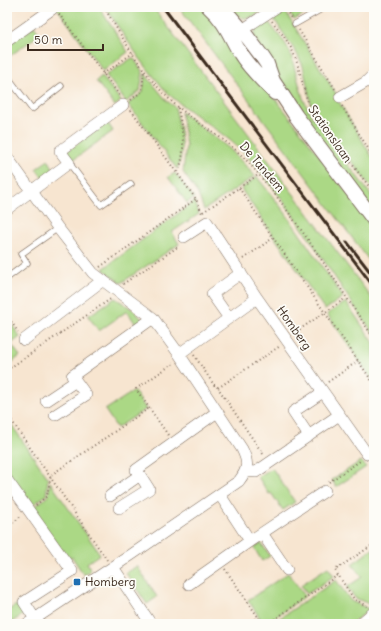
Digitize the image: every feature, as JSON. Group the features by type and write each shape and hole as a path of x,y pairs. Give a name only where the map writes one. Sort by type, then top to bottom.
{"street":[{"name":"Stationslaan","path":"209,7 224,24 237,34"},
{"name":"Stationslaan","path":"222,7 237,34 240,53 296,116 374,220"},
{"path":"237,34 277,7"},
{"path":"7,41 55,11"},
{"path":"340,97 366,82 374,74"},
{"path":"7,209 69,163 60,151 125,104"},
{"path":"7,157 58,228 93,273 153,318 218,412 247,458 246,471 239,481 31,622 24,602 72,571 7,480"},
{"path":"184,237 204,217"},
{"name":"Homberg","path":"204,217 257,298 339,415 364,456"},
{"path":"229,318 212,294 238,269"},
{"path":"24,340 103,280"},
{"path":"180,356 188,347 257,298"},
{"path":"55,415 86,395 72,376 153,318"},
{"path":"46,402 76,381"},
{"path":"309,436 293,412 321,390"},
{"path":"119,508 149,489 136,470 218,412"},
{"path":"246,471 256,472 339,415"},
{"path":"110,496 140,475"},
{"path":"189,584 325,491"},
{"path":"220,495 250,541"},
{"path":"262,533 287,570"},
{"path":"113,567 151,624"},
{"path":"360,624 371,609"}],"lane":[{"path":"295,24 325,7"},
{"path":"7,76 32,109 61,86"},
{"path":"69,163 101,205 131,184"},
{"path":"7,278 27,263 21,254 58,228"}],"path":[{"name":"De Tandem","path":"104,7 132,53 165,94 178,107 233,147 287,210 317,252 346,298 374,338"},
{"path":"285,7 340,97 340,103 374,158"},
{"path":"55,11 178,173 196,199 204,217 239,188 258,175"},
{"name":"Stationslaan","path":"267,14 293,51 306,98 311,110 374,193"},
{"path":"103,74 132,53"},
{"path":"125,104 142,91 144,69"},
{"path":"178,107 183,134 184,150 178,173"},
{"path":"239,188 374,384"},
{"path":"93,273 196,199"},
{"path":"7,370 113,297 122,285 181,244 184,237"},
{"path":"238,269 273,238"},
{"path":"218,388 346,298"},
{"path":"7,315 24,340"},
{"path":"188,347 214,385 218,388 269,464"},
{"path":"174,443 136,389 180,356"},
{"path":"321,390 358,361"},
{"path":"7,528 47,496 51,475 149,408"},
{"path":"7,414 113,567"},
{"path":"325,491 330,481 364,456"},
{"path":"371,609 354,599 335,570 374,544"},
{"path":"220,562 263,624"},
{"path":"268,624 338,575"},
{"path":"248,624 258,617"}],"green space":[{"path":"56,7 99,7 128,52 103,71"},
{"path":"106,7 153,7 374,301 374,334 298,221 248,157 230,140 181,105 167,93 135,51"},
{"path":"179,7 205,7 374,228 374,267"},
{"path":"226,7 258,7 261,12 251,17 243,18"},
{"path":"286,7 316,7 294,20"},
{"path":"283,8 338,97 339,102 374,160 374,191 320,120 311,104 303,66 297,54 272,16"},
{"path":"267,20 290,52 303,98 311,115 374,199 374,211 290,99 254,37 256,29"},
{"path":"34,26 40,34 7,58 7,45"},
{"path":"132,58 143,72 140,91 126,102 106,75"},
{"path":"145,74 167,101 175,107 181,138 180,162 177,169 128,104 143,92"},
{"path":"102,76 121,101 115,106 96,81"},
{"path":"181,112 230,149 255,176 204,210 198,194 183,172 186,146"},
{"path":"107,122 113,131 73,160 67,151"},
{"path":"48,160 54,169 42,177 36,169"},
{"path":"175,173 194,198 187,203 168,177"},
{"path":"257,177 284,211 343,297 325,310 241,189"},
{"path":"195,201 199,214 172,232 179,244 121,283 103,269"},
{"path":"115,298 132,309 144,321 137,326 127,311 99,331 88,316"},
{"path":"346,302 374,343 374,382 327,314"},
{"path":"7,317 20,337 11,344 20,356 7,366"},
{"path":"134,391 146,409 117,428 105,410"},
{"path":"7,418 48,478 46,495 31,506 7,473"},
{"path":"361,461 366,467 336,487 332,480"},
{"path":"272,468 295,502 283,510 271,493 269,494 258,477"},
{"path":"50,482 100,554 87,563 91,570 84,575 72,557 68,560 32,509 48,496"},
{"path":"261,543 270,556 262,561 254,548"},
{"path":"374,548 374,590 371,605 355,598 347,587 362,577 352,564"},
{"path":"137,566 157,597 147,604 126,573"},
{"path":"328,567 334,576 307,594 301,585"},
{"path":"288,573 305,596 264,624 248,600"},
{"path":"336,580 351,601 369,609 367,612 350,624 271,624"},
{"path":"21,602 27,612 7,624 7,611"}],"railway":[{"path":"163,7 374,287"},
{"path":"347,242 374,277"}],"place":[{"name":"Homberg","path":"77,582"}]}
